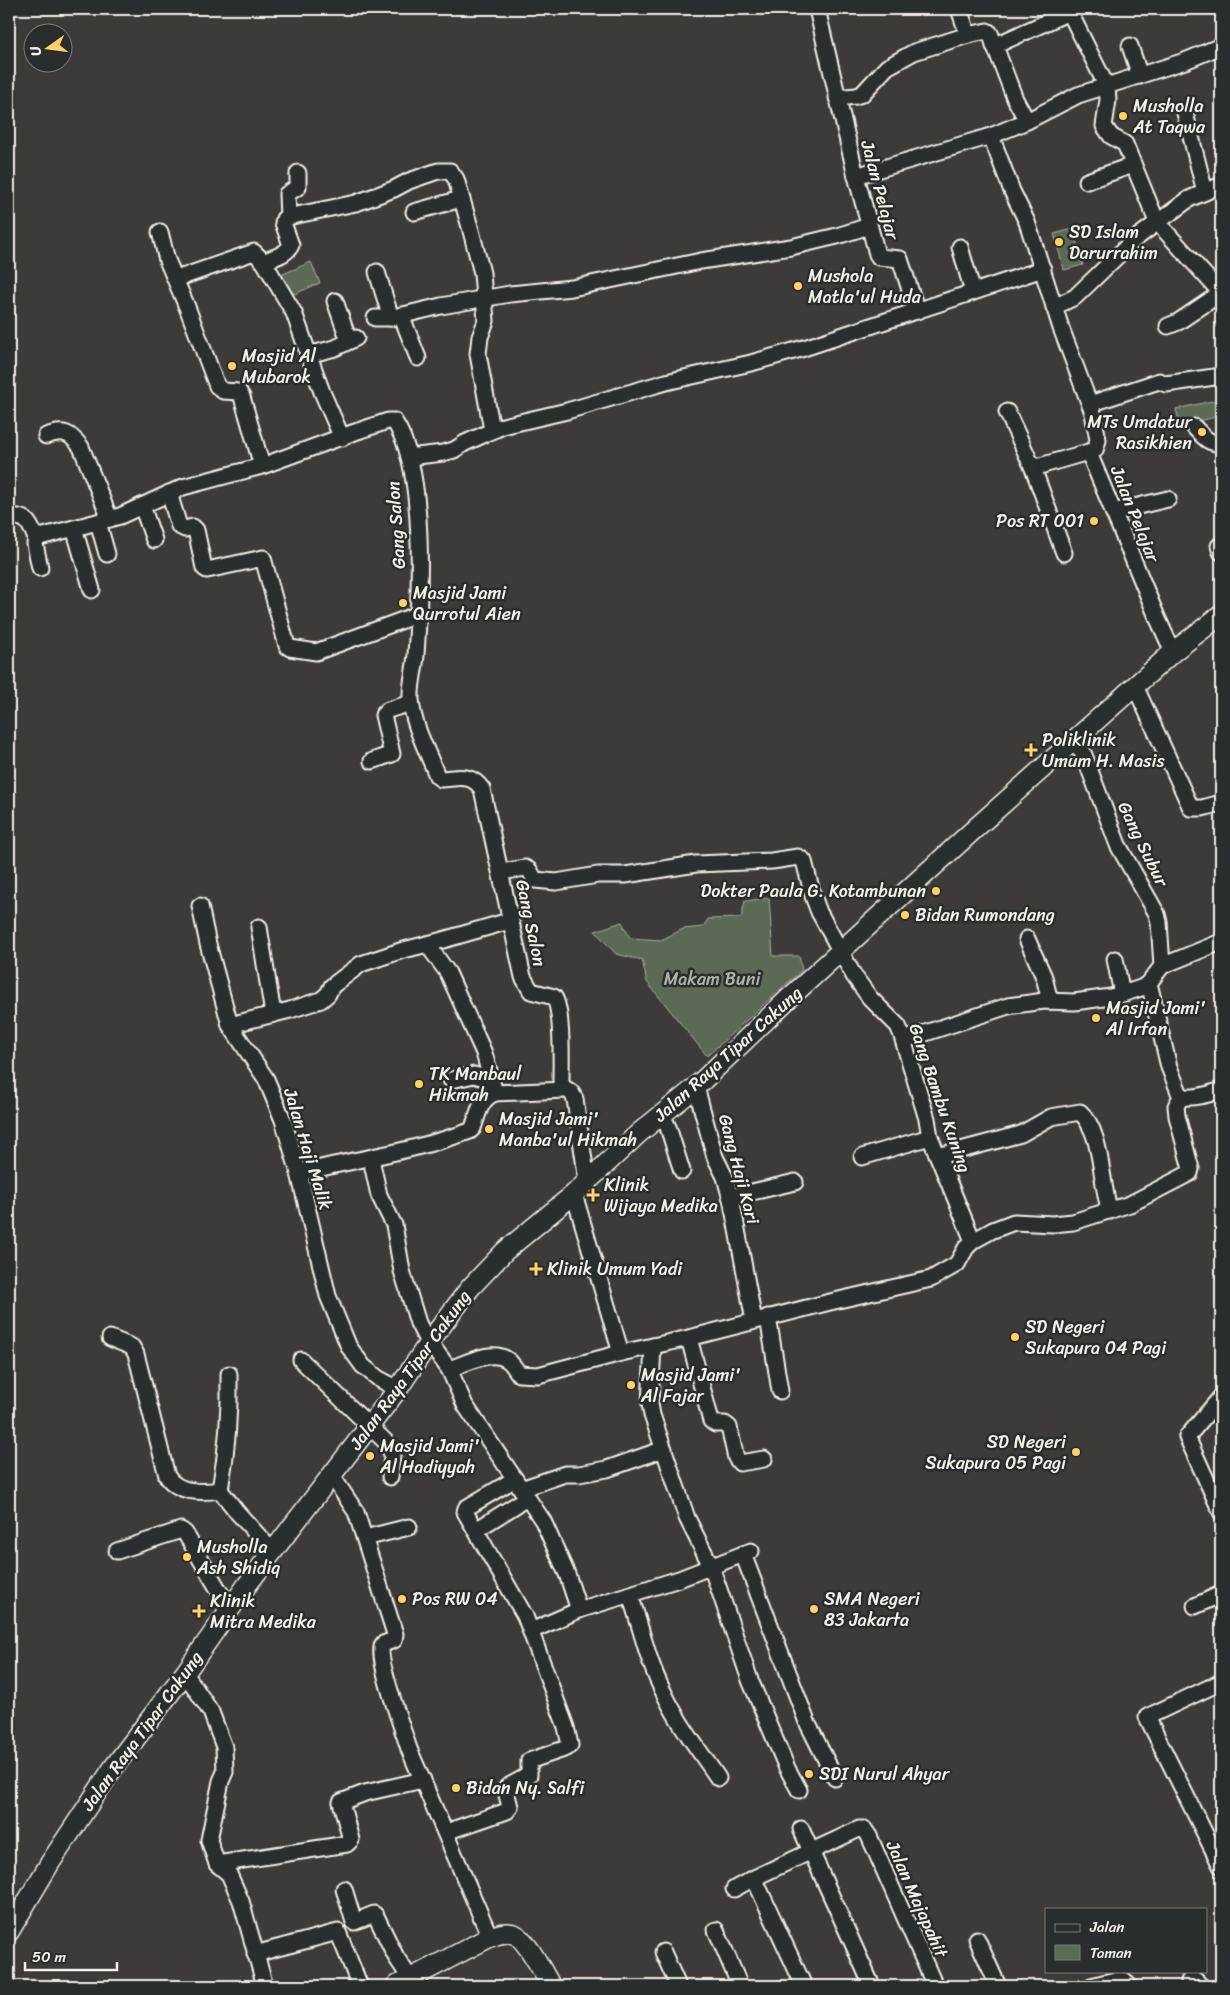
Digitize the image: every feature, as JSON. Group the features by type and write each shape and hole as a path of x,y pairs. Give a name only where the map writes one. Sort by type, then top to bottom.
{"street":[{"name":"Jalan Pelajar","path":"816,9 856,176 879,257 900,259 903,263 917,311"},
{"path":"959,9 968,35"},
{"path":"994,46 1068,10 1107,87 1108,100 1104,126 1111,136 1125,144 1142,181 1157,222 1221,293 1178,322 1168,326"},
{"path":"837,98 862,94 888,67 914,52 987,31 990,33 1015,98 1027,121"},
{"path":"1130,46 1140,76"},
{"path":"856,176 991,136 1027,121 1078,95 1185,61 1221,46"},
{"path":"1185,113 1205,192"},
{"name":"Jalan Pelajar","path":"991,136 1012,191 1027,222 1076,372 1090,404 1096,424 1098,440 1095,450 1089,453 1173,652"},
{"path":"1087,181 1133,165"},
{"path":"264,262 286,252 290,248 283,223 284,219 288,217 356,203 394,190 410,181 443,170 450,171 456,179 482,273 486,321 480,337 478,354 492,430"},
{"path":"288,217 287,194 298,187 298,173"},
{"path":"1054,307 1075,297 1135,239 1157,222 1189,199 1221,185"},
{"path":"414,212 461,199"},
{"path":"376,318 396,317 485,298 572,288 701,261 791,247 869,226"},
{"path":"160,232 167,260 217,386 223,392 239,392 242,397 262,466"},
{"path":"960,247 973,292"},
{"path":"176,279 254,252 264,262 294,313 308,356 342,438"},
{"path":"409,457 454,450 492,430 666,382 751,363 804,348 1043,270"},
{"path":"377,272 396,317 418,358"},
{"path":"308,356 336,348 353,339 335,301"},
{"path":"1090,404 1159,381 1166,384 1221,376"},
{"path":"1007,412 1033,468 1064,553"},
{"name":"Gang Salon","path":"36,538 104,521 183,487 262,466 388,421 394,421 409,457 417,506 419,614 411,703 437,776 441,778 471,778 482,789 521,969 529,989 534,993 554,997 557,1003 560,1019 561,1082 566,1090 571,1092 575,1100 580,1187 621,1353"},
{"path":"1194,427 1213,444 1221,443"},
{"path":"46,436 60,432 67,433 74,437 81,447 104,521 107,554"},
{"path":"1033,468 1089,453"},
{"path":"169,493 179,526 185,529 193,527 196,530 204,568 207,570 262,558 287,646 290,648 316,652 419,614"},
{"path":"1113,512 1168,499"},
{"path":"142,506 154,540"},
{"path":"9,517 21,517 26,520 36,538 36,550 40,568"},
{"path":"74,528 92,590"},
{"name":"Jalan Raya Tipar Cakung","path":"9,1932 50,1862 113,1768 185,1673 230,1609 370,1427 470,1288 504,1251 696,1087 986,819 1173,652 1221,615"},
{"path":"1134,686 1191,808 1202,808 1221,803"},
{"path":"372,761 392,754 383,715 388,710 411,703"},
{"name":"Gang Subur","path":"1074,742 1084,755 1118,845 1156,914 1159,922 1162,966"},
{"name":"Gang Bambu Kuning","path":"501,872 525,868 530,871 535,880 556,882 598,875 625,875 696,864 798,858 804,862 819,912 862,988 898,1026 904,1040 927,1119 930,1137 973,1241"},
{"name":"Jalan Haji Malik","path":"200,906 230,1025 266,1079 300,1173 328,1296 349,1347 363,1366 379,1379 398,1389"},
{"path":"230,1025 322,1000 332,986 358,965 400,951 510,921"},
{"path":"259,927 273,1014"},
{"path":"1027,938 1044,977 1050,1001"},
{"path":"300,1173 337,1164 371,1159 470,1131 473,1128 481,1104 490,1095 494,1087 484,1053 448,973 427,944"},
{"path":"904,1040 1008,1006 1050,1001 1074,1002 1122,994 1141,988 1149,983 1162,966 1220,946"},
{"path":"1116,959 1122,994"},
{"path":"1149,983 1169,1067 1181,1097"},
{"path":"452,1080 474,1075 494,1087 566,1090"},
{"name":"Gang Haji Kari","path":"696,1087 715,1157 725,1177 731,1197 780,1391"},
{"path":"1181,1097 1195,1098 1221,1090"},
{"path":"449,1369 490,1356 500,1356 507,1359 519,1374 531,1376 931,1279 957,1264 966,1248 973,1241 993,1230 1014,1222 1063,1223 1110,1210 1130,1204 1190,1173 1191,1169 1176,1106 1181,1097"},
{"path":"938,1156 1021,1134 1051,1117 1080,1112 1091,1126 1098,1149 1105,1198 1110,1210"},
{"path":"662,1115 682,1171"},
{"path":"862,1157 930,1137"},
{"path":"371,1159 379,1194 394,1225 402,1271 412,1308 424,1335 449,1369 464,1405 543,1521 567,1574 579,1610"},
{"path":"731,1197 796,1182"},
{"path":"110,1338 132,1347 134,1350 154,1431 170,1482 196,1492 220,1490"},
{"path":"689,1338 711,1422 725,1424 729,1427 736,1458 740,1463 764,1459"},
{"path":"653,1346 650,1404 664,1449 687,1518 711,1566 750,1680 783,1759 799,1790"},
{"path":"301,1360 392,1450 390,1478"},
{"path":"230,1374 230,1413 220,1490 273,1552"},
{"path":"1221,1397 1188,1437 1221,1512"},
{"path":"446,1832 507,1811 510,1807 506,1791 507,1787 529,1775 529,1761 568,1748 570,1745 566,1727 525,1616 465,1512 466,1508 565,1474 579,1474 607,1468 664,1449"},
{"path":"332,1476 353,1506 395,1634 394,1640 385,1643 381,1647 388,1685 409,1748 490,1937"},
{"path":"476,1530 521,1489"},
{"path":"365,1538 409,1527"},
{"path":"117,1551 181,1530 185,1533 230,1609"},
{"path":"531,1631 579,1610 679,1579 747,1553 807,1722 835,1778"},
{"path":"1195,1606 1221,1594"},
{"path":"630,1595 663,1693 718,1778"},
{"path":"185,1673 211,1712 224,1747 226,1772 221,1781 208,1840 216,1864 229,1874 241,1901 265,1986"},
{"path":"1221,1682 1147,1717 1221,1866"},
{"path":"216,1864 347,1844 351,1840 341,1802 366,1793 423,1780"},
{"name":"Jalan Majapahit","path":"811,1851 862,1828 866,1831 935,1986"},
{"path":"801,1829 872,1986"},
{"path":"734,1889 811,1851"},
{"path":"754,1878 804,1986"},
{"path":"344,1889 354,1922 374,1914 376,1916 409,1982 490,1937 504,1933 514,1934 529,1948 551,1986"},
{"path":"716,1930 740,1986"},
{"path":"255,1954 338,1932 360,1986"},
{"path":"977,1939 998,1986"},
{"path":"663,1952 678,1986"},
{"path":"1091,1986 1115,1980 1127,1983"}],"green space":[{"path":"1073,229 1083,265 1064,270 1054,234"},
{"path":"311,262 320,283 285,298 276,277"},
{"path":"1221,399 1221,416 1180,425 1176,409"},
{"name":"Makam Buni","path":"769,898 773,956 799,956 802,970 707,1056 647,982 642,960 616,954 595,931 622,922 630,938 661,940 683,929 703,927 708,919 741,918 745,901"}],"place":[{"name":"Musholla At Taqwa","path":"1123,116"},
{"name":"SD Islam Darurrahim","path":"1059,242"},
{"name":"Mushola Matla'ul Huda","path":"798,286"},
{"name":"Masjid Al Mubarok","path":"232,366"},
{"name":"MTs Umdatur Rasikhien","path":"1202,432"},
{"name":"Pos RT 001","path":"1094,521"},
{"name":"Masjid Jami Qurrotul Aien","path":"403,603"},
{"name":"Poliklinik Umum H. Masis","path":"1031,750"},
{"name":"Dokter Paula G. Kotambunan","path":"936,891"},
{"name":"Bidan Rumondang","path":"905,915"},
{"name":"Masjid Jami' Al Irfan","path":"1096,1018"},
{"name":"TK Manbaul Hikmah","path":"419,1084"},
{"name":"Masjid Jami' Manba'ul Hikmah","path":"489,1129"},
{"name":"Klinik Wijaya Medika","path":"593,1195"},
{"name":"Klinik Umum Yadi","path":"536,1269"},
{"name":"SD Negeri Sukapura 04 Pagi","path":"1015,1337"},
{"name":"Masjid Jami' Al Fajar","path":"631,1385"},
{"name":"SD Negeri Sukapura 05 Pagi","path":"1076,1452"},
{"name":"Masjid Jami' Al Hadiyyah","path":"370,1456"},
{"name":"Musholla Ash Shidiq","path":"187,1557"},
{"name":"Pos RW 04","path":"402,1599"},
{"name":"SMA Negeri 83 Jakarta","path":"814,1609"},
{"name":"Klinik Mitra Medika","path":"199,1611"},
{"name":"SDI Nurul Ahyar","path":"809,1774"},
{"name":"Bidan Ny. Salfi","path":"456,1788"}]}
